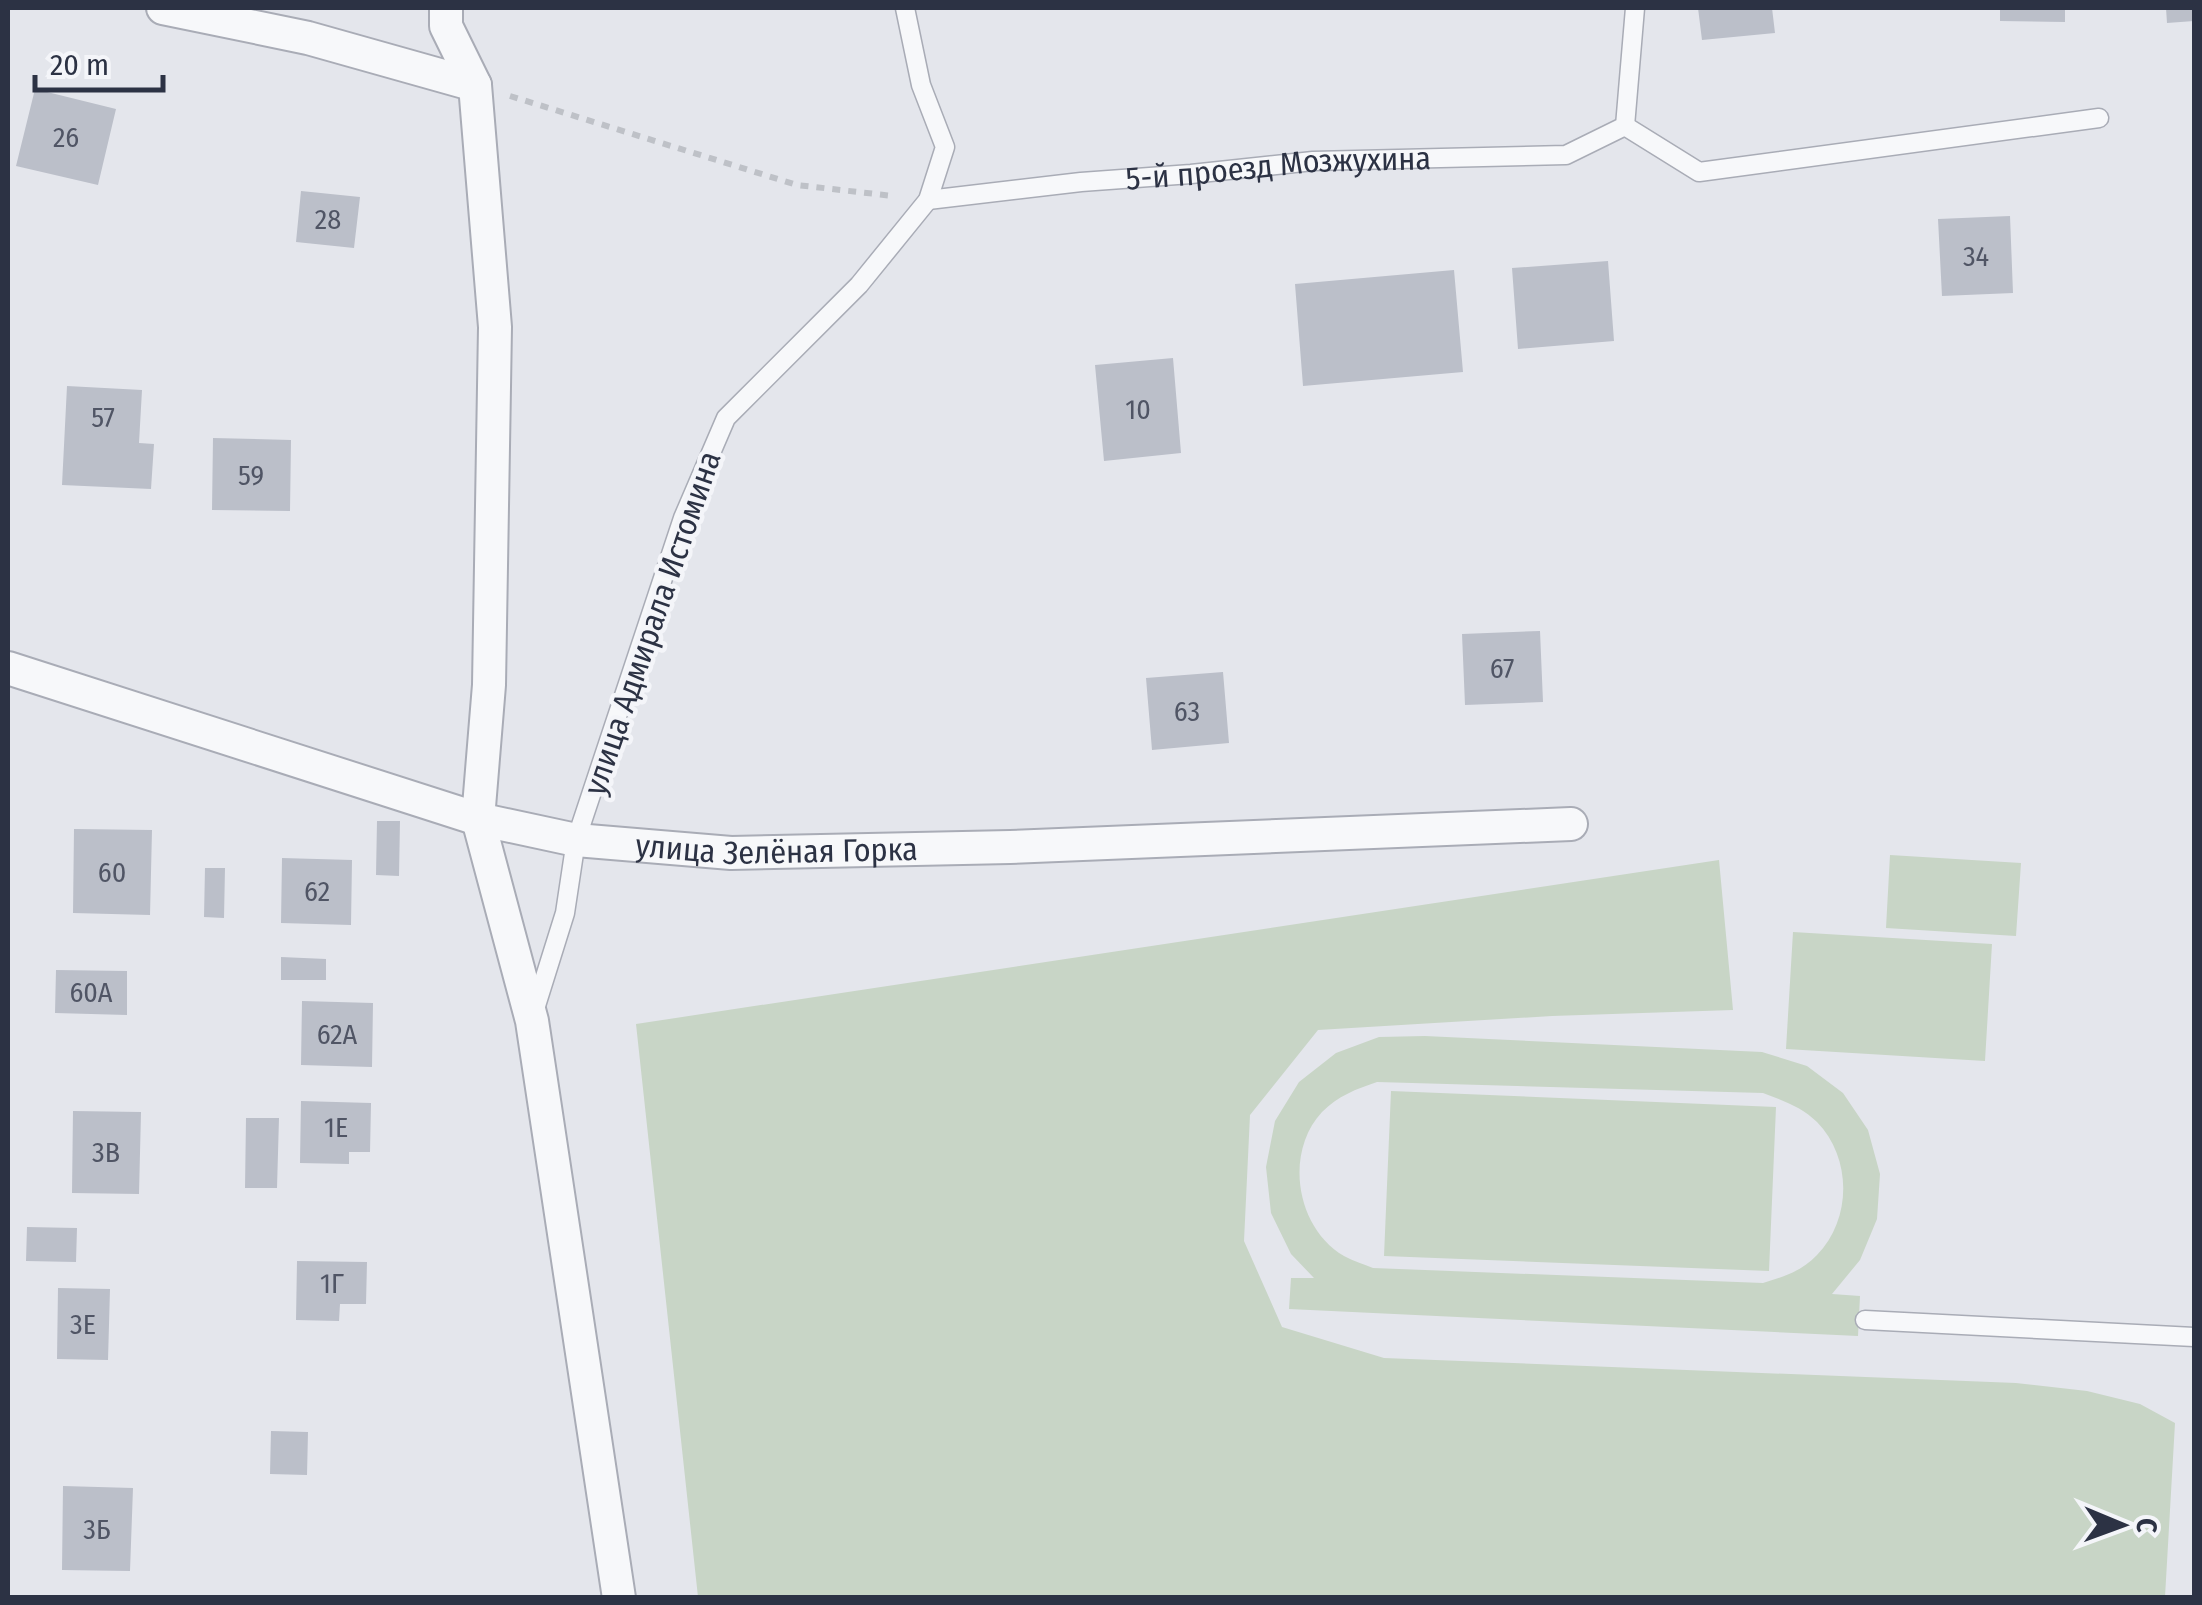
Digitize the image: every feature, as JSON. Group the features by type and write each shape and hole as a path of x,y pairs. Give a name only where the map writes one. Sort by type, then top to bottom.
{"street":[{"path":"164,8 308,38 475,85"},
{"path":"446,8 446,26 475,85 495,326 489,685 478,819 532,1020 619,1598"},
{"name":"улица Зелёная Горка","path":"8,668 478,819 576,840 751,853 1010,848 1571,824"}],"lane":[{"name":"улица Адмирала Истомина","path":"532,1020 565,914 576,840 683,518 726,418 859,285 928,200 945,146 921,85 905,8"},
{"path":"1635,8 1625,126 1699,172 2099,118"},
{"name":"5-й проезд Мозжухина","path":"928,200 1313,161 1566,155 1625,126"},
{"path":"1865,1320 2194,1337"}],"path":[{"path":"475,85 798,185 928,200"}],"green space":[{"path":"1890,855 2021,863 2016,936 1886,928"},
{"path":"1719,860 1733,1010 1318,1030 1250,1115 1244,1241 1282,1327 1384,1358 2016,1383 2087,1391 2140,1404 2175,1423 2165,1597 698,1597 636,1024"},
{"path":"1793,932 1992,944 1985,1061 1786,1049"},
{"path":"1379,1037 1762,1052 1807,1066 1843,1093 1868,1130 1880,1174 1877,1219 1860,1260 1832,1294 1860,1296 1858,1336 1289,1309 1291,1278 1314,1278 1291,1254 1271,1213 1266,1167 1275,1121 1299,1082 1336,1053","holes":["1377,1082 1763,1093 1798,1108 1817,1122 1837,1153 1843,1188 1837,1224 1817,1255 1799,1269 1763,1283 1373,1268 1344,1256 1328,1243 1315,1227 1301,1189 1303,1148 1322,1112 1348,1094"]},
{"path":"1391,1091 1776,1107 1769,1271 1384,1256"}],"building":[{"path":"1698,8 1772,8 1775,33 1702,40"},
{"path":"2000,8 2065,8 2065,22 2000,21"},
{"path":"2166,8 2194,8 2194,21 2167,23"},
{"path":"35,89 116,109 98,185 16,166"},
{"path":"301,191 360,197 354,248 296,242"},
{"path":"2010,216 2013,293 1942,296 1938,219"},
{"path":"1608,261 1614,341 1518,349 1512,268"},
{"path":"1454,270 1463,372 1303,386 1295,284"},
{"path":"1173,358 1181,453 1104,461 1095,365"},
{"path":"67,386 142,390 139,443 154,444 151,489 62,485"},
{"path":"213,438 291,440 290,511 212,510"},
{"path":"1540,631 1543,702 1465,705 1462,634"},
{"path":"1223,672 1229,743 1152,750 1146,678"},
{"path":"377,821 400,821 399,876 376,875"},
{"path":"74,829 152,830 150,915 73,913"},
{"path":"282,858 352,860 351,925 281,923"},
{"path":"205,868 225,868 224,918 204,917"},
{"path":"281,957 326,959 326,980 281,980"},
{"path":"56,970 127,971 127,1015 55,1013"},
{"path":"302,1001 373,1003 372,1067 301,1065"},
{"path":"301,1101 371,1103 370,1152 349,1152 349,1164 300,1163"},
{"path":"73,1111 141,1112 139,1194 72,1193"},
{"path":"246,1118 279,1118 277,1188 245,1188"},
{"path":"27,1227 77,1228 76,1262 26,1261"},
{"path":"297,1261 367,1262 366,1304 340,1304 339,1321 296,1320"},
{"path":"58,1288 110,1289 108,1360 57,1359"},
{"path":"271,1431 308,1432 307,1475 270,1474"},
{"path":"63,1486 133,1488 130,1571 62,1570"}]}
